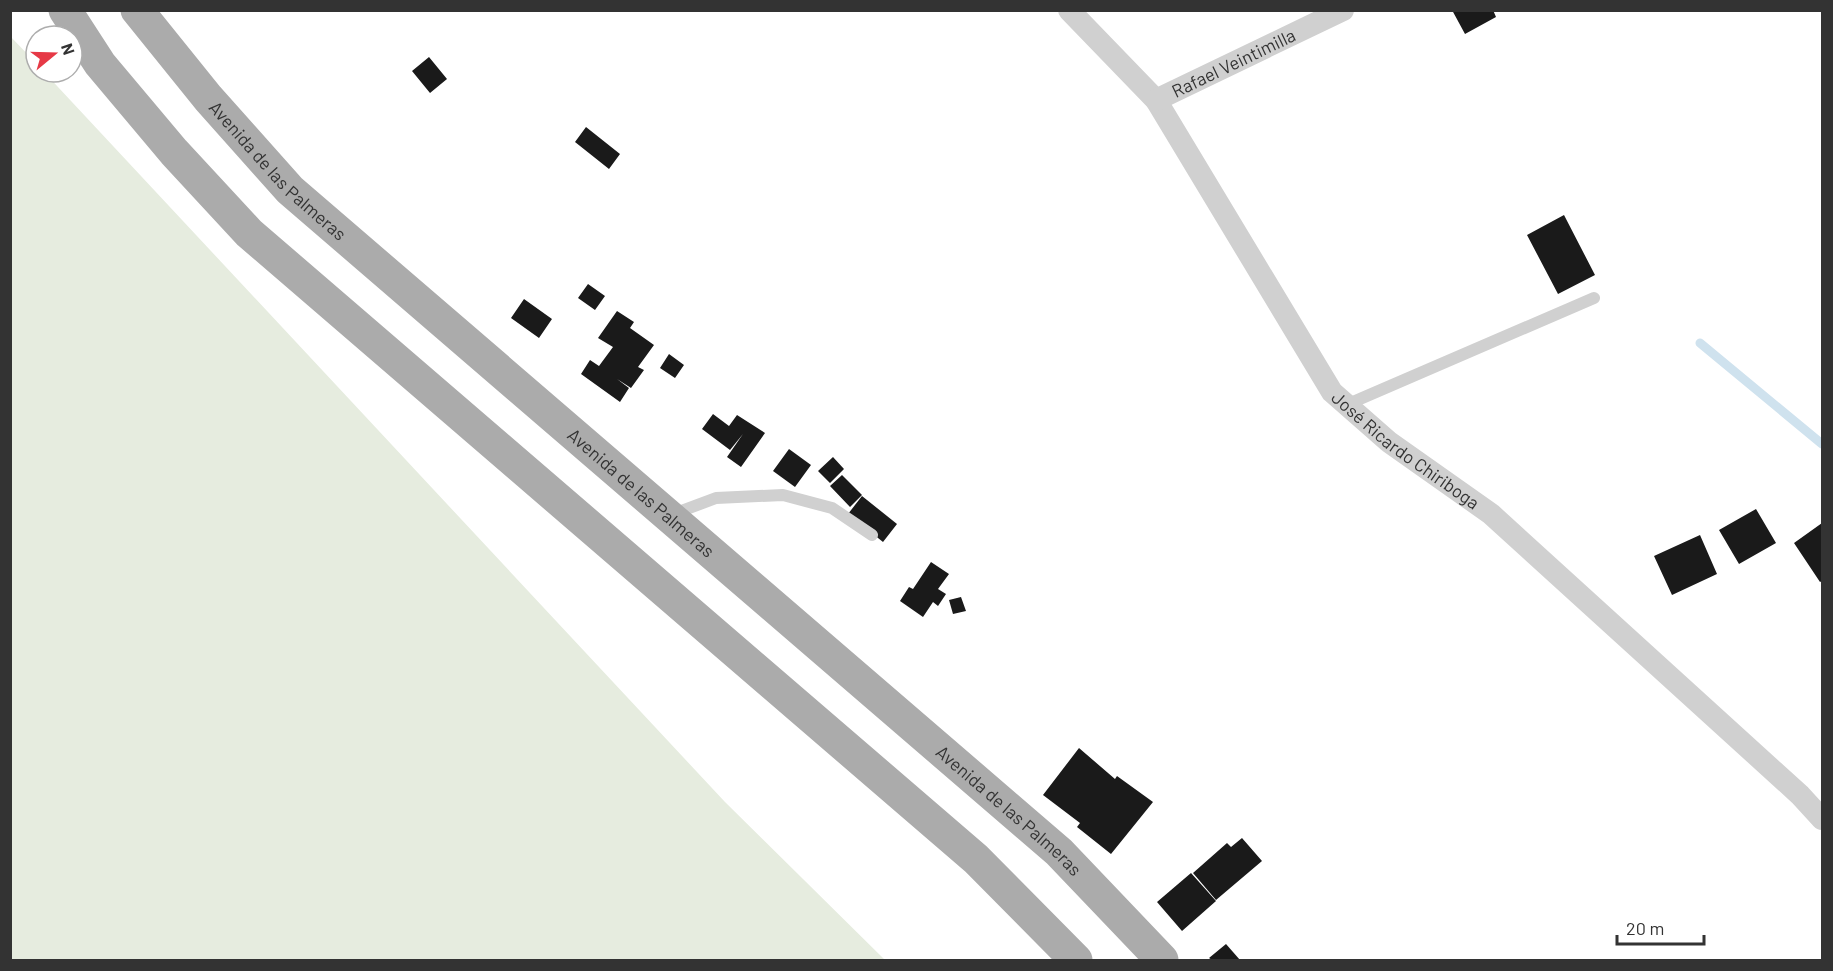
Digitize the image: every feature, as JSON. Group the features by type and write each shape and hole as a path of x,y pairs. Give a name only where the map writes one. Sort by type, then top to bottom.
{"main road":[{"path":"65,10 100,64 174,152 249,232 976,859 1076,960"},
{"name":"Avenida de las Palmeras","path":"137,10 208,98 290,190 1059,852 1162,960"}],"street":[{"name":"José Ricardo Chiriboga","path":"1069,10 1156,100 1332,392 1389,442 1491,513 1800,795 1822,819"},
{"name":"Rafael Veintimilla","path":"1156,100 1343,10"}],"lane":[{"path":"1346,405 1594,298"},
{"path":"669,516 716,498 783,495 832,508 872,535"}],"shaded area":[{"path":"10,36 24,51 24,84 55,84 725,802 885,960 11,960"}],"building":[{"path":"1452,10 1493,10 1496,17 1465,34"},
{"path":"429,57 447,79 430,93 412,71"},
{"path":"586,127 620,154 609,169 575,142"},
{"path":"1564,215 1595,275 1558,294 1527,235"},
{"path":"588,284 605,296 595,310 578,298"},
{"path":"524,299 552,319 539,338 511,318"},
{"path":"617,311 634,322 630,328 654,345 638,367 644,370 631,388 617,379 629,388 620,402 581,374 590,360 599,366 613,347 598,338"},
{"path":"669,354 684,365 675,378 660,368"},
{"path":"713,414 729,426 737,415 765,433 741,467 727,457 743,434 730,450 702,429"},
{"path":"789,449 811,465 795,487 773,471"},
{"path":"833,457 844,469 830,483 818,471"},
{"path":"842,475 862,495 850,507 830,486"},
{"path":"862,496 897,524 883,542 848,514"},
{"path":"1756,509 1776,543 1739,564 1719,530"},
{"path":"1822,523 1822,581 1820,582 1794,543"},
{"path":"1700,535 1717,574 1672,595 1654,556"},
{"path":"931,562 949,574 938,589 946,594 938,606 933,602 923,617 900,601 909,587 913,589"},
{"path":"961,597 966,611 953,614 949,600"},
{"path":"1079,748 1115,779 1117,776 1153,802 1111,854 1077,827 1080,823 1043,795"},
{"path":"1242,838 1262,861 1216,900 1193,873 1227,843 1231,847"},
{"path":"1191,873 1216,901 1182,931 1157,902"},
{"path":"1226,944 1240,960 1212,960 1209,958"}],"waterway":[{"path":"1700,343 1822,444"}]}
